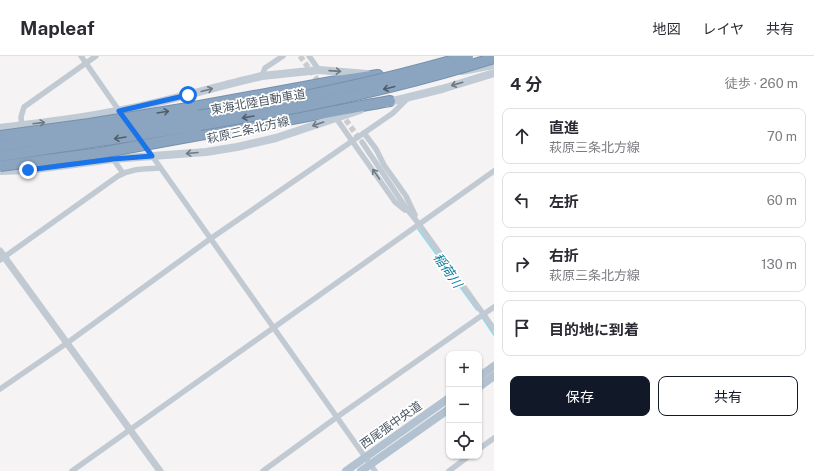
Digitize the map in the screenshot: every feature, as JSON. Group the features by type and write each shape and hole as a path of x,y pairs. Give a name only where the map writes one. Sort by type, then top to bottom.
{"highway":[{"name":"東海北陸自動車道","path":"0,146 273,103 402,74 468,56"},
{"name":"東海北陸自動車道","path":"0,156 226,122 318,104 406,84 494,58"},
{"path":"0,136 89,124 378,75"},
{"path":"0,166 100,153 199,135 251,128 390,101"}],"main road":[{"path":"0,128 80,118 119,111 262,76 318,70 378,75 419,75 476,69 494,65"},
{"name":"萩原三条北方線","path":"0,171 28,170 113,159 206,152 237,147 276,138 390,101 494,73"},
{"path":"482,375 494,366"},
{"path":"482,385 494,376"},
{"name":"西尾張中央道","path":"346,471 446,400"},
{"name":"西尾張中央道","path":"361,471 373,468 446,411"}],"street":[{"path":"81,56 373,468"},
{"path":"28,170 22,125 22,112 28,104 96,56"},
{"path":"262,76 265,68 283,56"},
{"path":"309,56 318,70"},
{"path":"0,389 67,343 210,239 393,113 410,96"},
{"path":"336,118 396,202 420,224"},
{"path":"364,133 406,196 420,224"},
{"path":"362,142 406,208 420,224 494,328"},
{"path":"113,159 123,173"},
{"path":"160,168 136,169 123,173 1,256 67,343 160,471"},
{"path":"72,471 494,171"},
{"path":"263,471 494,307"},
{"path":"482,447 494,438"},
{"path":"449,471 466,459"}],"waterway":[{"name":"稲荷川","path":"418,229 477,310"},
{"name":"稲荷川","path":"482,317 494,335"}],"tunnel":[{"path":"300,56 321,85"},
{"path":"341,113 360,140"}],"route":[{"path":"28,170 113,159 152,156 119,111 188,95"}]}
